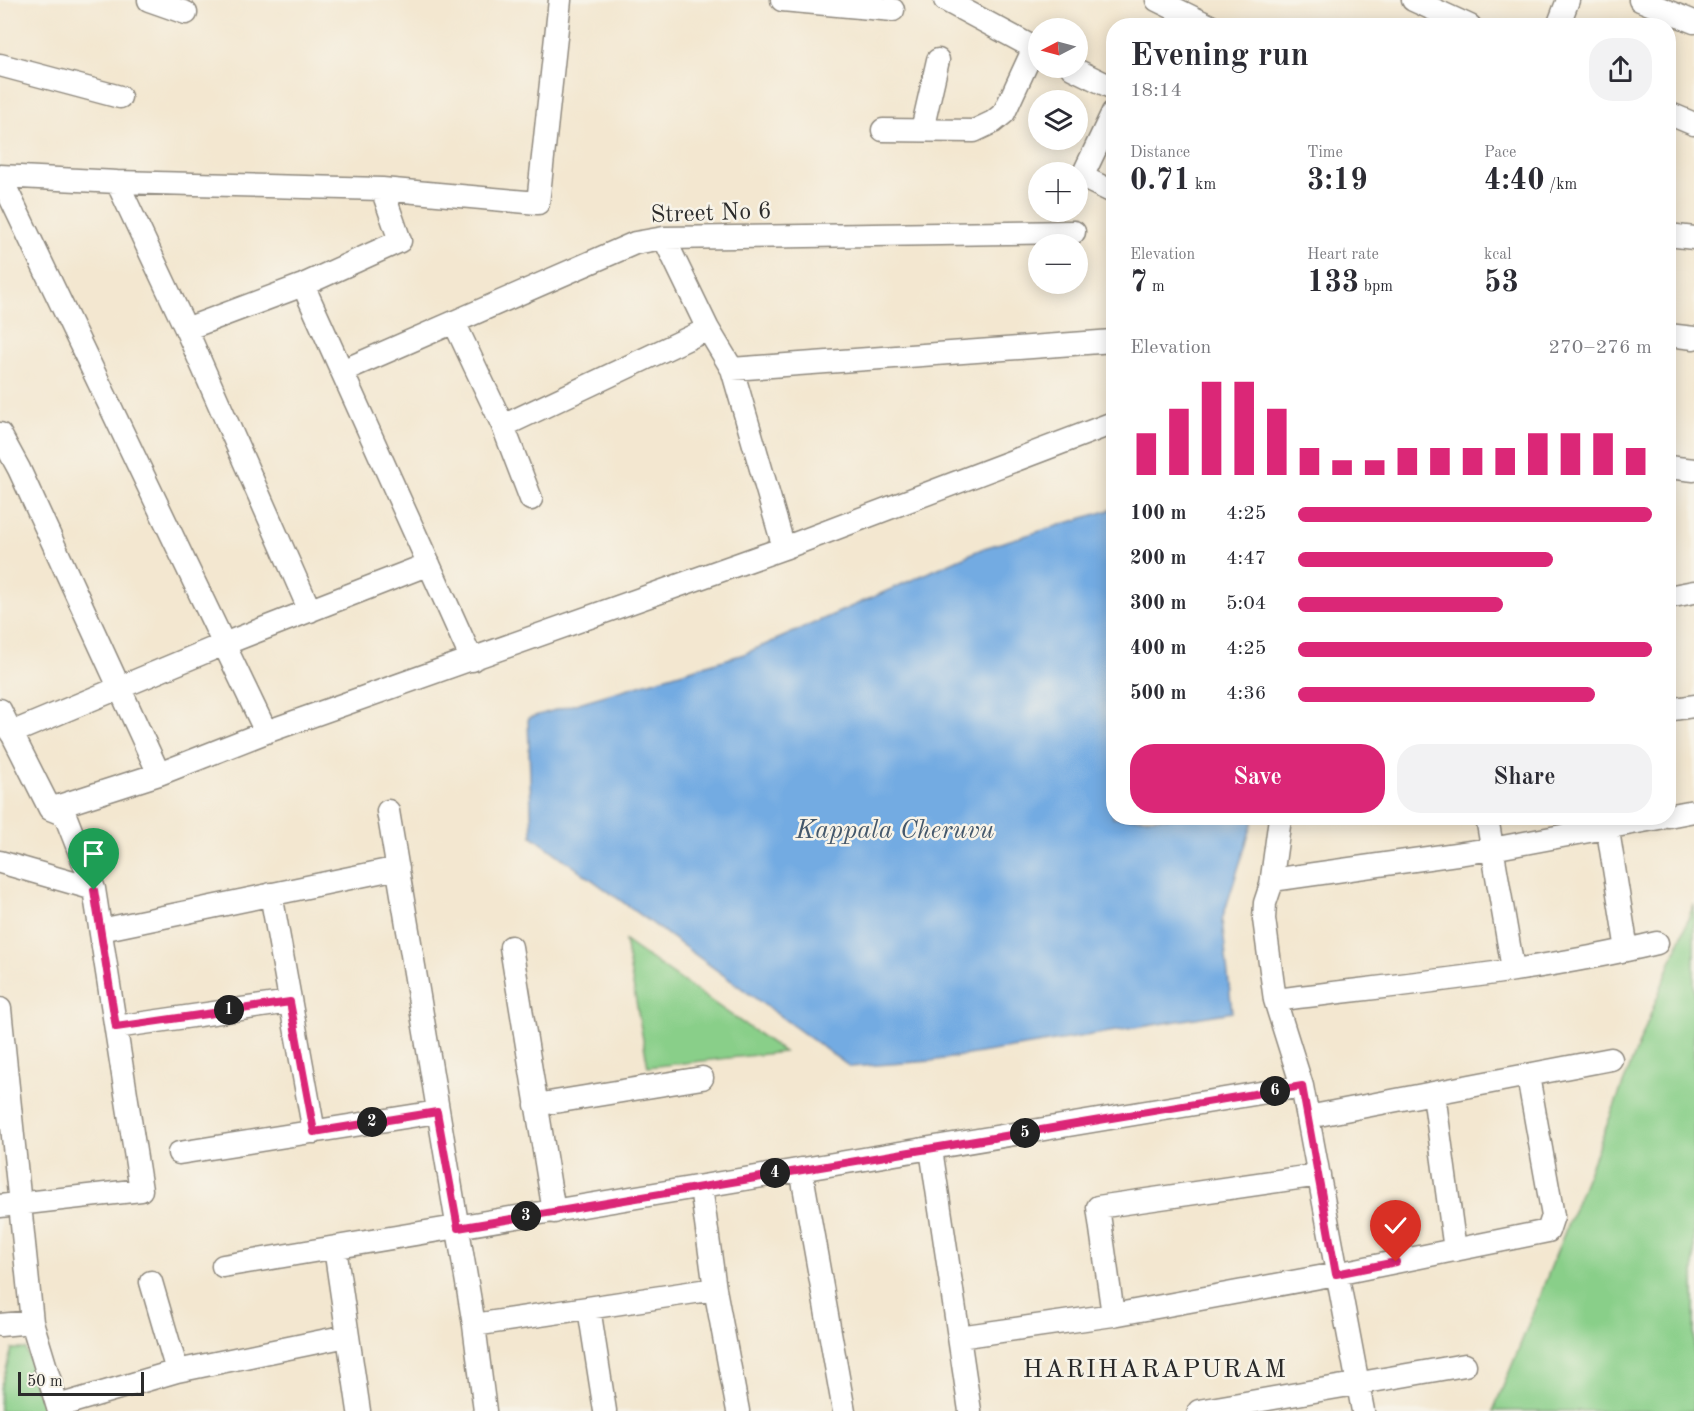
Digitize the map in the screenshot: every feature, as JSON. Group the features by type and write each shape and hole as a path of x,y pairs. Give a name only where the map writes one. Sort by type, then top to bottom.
{"street":[{"path":"149,0 186,13"},
{"path":"266,732 0,176 117,182 382,189 538,203 560,0"},
{"path":"782,0 893,10"},
{"path":"945,0 1028,45"},
{"path":"1156,0 1180,5 1199,18"},
{"path":"1413,0 1452,18"},
{"path":"1561,18 1568,0"},
{"path":"1640,0 1694,22"},
{"path":"922,130 938,60"},
{"path":"0,65 120,97"},
{"path":"883,130 974,131 993,122 1004,113 1028,65"},
{"path":"1088,76 1106,85"},
{"path":"1676,116 1694,124"},
{"path":"1088,166 1106,127"},
{"path":"117,182 186,329 310,611"},
{"path":"1088,185 1106,190"},
{"path":"186,329 303,285 400,241 382,189"},
{"name":"Street No 6","path":"342,371 635,243 664,238 1074,232"},
{"path":"1676,236 1694,238"},
{"path":"664,238 708,329 732,369 784,548"},
{"path":"303,285 472,660"},
{"path":"454,322 503,426 531,499"},
{"path":"503,426 708,329"},
{"path":"1676,336 1694,338"},
{"path":"732,369 1106,342"},
{"path":"50,809 159,774 266,732 784,548 1106,426"},
{"path":"0,434 9,474 119,687 159,774"},
{"path":"1676,468 1694,470"},
{"path":"10,1205 141,1190 94,890 65,815 50,809 4,719 119,687 429,564"},
{"path":"1676,595 1694,592"},
{"path":"1676,709 1694,706"},
{"path":"388,811 474,1324 485,1411"},
{"path":"1676,814 1694,811"},
{"path":"1279,825 1264,919 1275,1000 1302,1086 1363,1411"},
{"path":"1488,825 1513,969"},
{"path":"1272,880 1492,849 1598,825"},
{"path":"1607,825 1627,950"},
{"path":"0,862 94,890"},
{"path":"101,930 398,868"},
{"path":"271,894 314,1132"},
{"path":"1275,1000 1513,969 1656,943"},
{"path":"511,947 554,1212"},
{"path":"116,1027 290,1002"},
{"path":"0,1009 10,1205 32,1322 58,1409 177,1371 347,1336"},
{"path":"1308,1117 1611,1059"},
{"path":"959,1337 1113,1315 1336,1274 1548,1231 1553,1216 1528,1076"},
{"path":"536,1105 702,1078"},
{"path":"223,1266 1302,1086"},
{"path":"1434,1094 1455,1250"},
{"path":"179,1152 437,1112"},
{"path":"931,1149 970,1411"},
{"path":"801,1169 844,1411"},
{"path":"1113,1315 1098,1207 1318,1175"},
{"path":"701,1187 715,1289 738,1411"},
{"path":"334,1248 359,1411"},
{"path":"151,1282 177,1371"},
{"path":"474,1324 715,1289"},
{"path":"589,1308 605,1411"},
{"path":"0,1325 32,1322"},
{"path":"1199,1411 1240,1408 1358,1383 1465,1365"}],"green space":[{"path":"1694,904 1694,1411 1493,1411 1519,1348"},
{"path":"625,941 784,1052 648,1067"},
{"path":"12,1349 26,1349 45,1411 0,1411 0,1389"}],"water":[{"name":"Kappala Cheruvu","path":"1106,511 1106,825 1252,825 1222,920 1232,1012 931,1061 850,1067 532,836 528,718 744,654 984,548"}],"district":[{"name":"HARIHARAPURAM","path":"1155,1368"}],"route":[{"path":"94,890 116,1027 290,1002 314,1132 437,1112 458,1228 1302,1086 1336,1274 1396,1262"}]}
